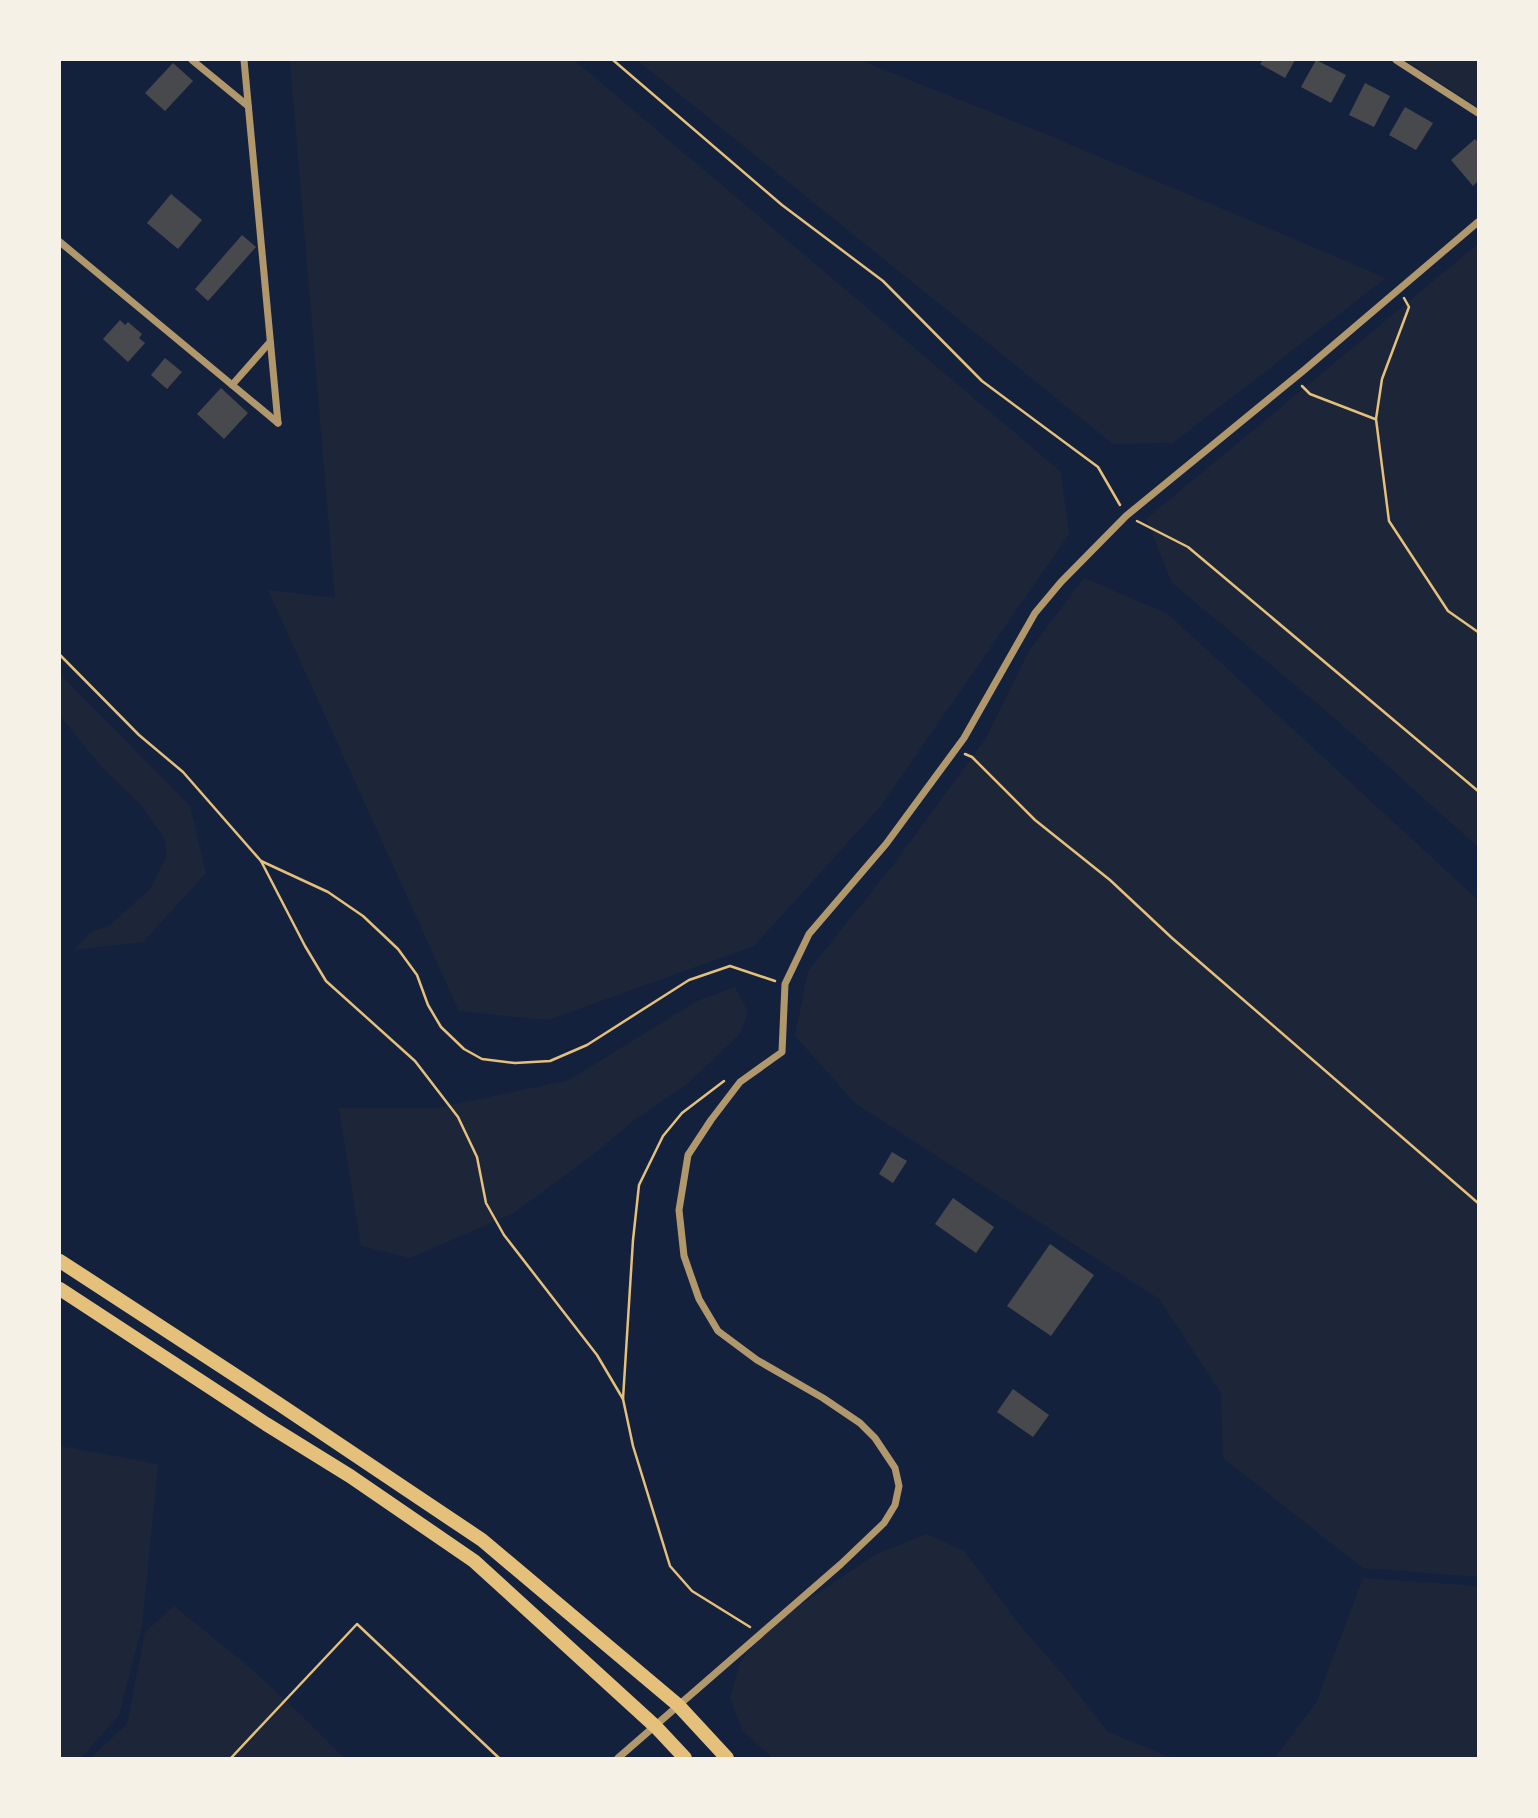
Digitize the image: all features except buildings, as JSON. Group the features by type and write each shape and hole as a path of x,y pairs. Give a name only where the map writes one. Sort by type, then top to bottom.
{"main road":[{"path":"60,1261 482,1540 678,1705 727,1759"},
{"path":"60,1289 350,1476 474,1561 656,1727 685,1759"}],"street":[{"path":"192,60 248,106"},
{"path":"60,243 278,424 244,60"},
{"path":"1396,60 1479,113"},
{"path":"618,1759 884,1523 895,1505 899,1486 895,1468 885,1451 860,1423 757,1360 718,1331 699,1300 684,1256 679,1210 688,1155 740,1082 782,1052 785,984 809,934 886,844 964,738 1035,614 1060,582 1126,516 1294,379 1479,222"},
{"path":"232,385 270,342"}],"path":[{"path":"613,60 782,205 883,281 982,381 1098,467 1126,516 1188,547 1479,791"},
{"path":"1400,289 1409,307 1382,379 1376,419 1389,521 1448,611 1479,632"},
{"path":"1294,379 1310,394 1376,419"},
{"path":"60,655 139,735 183,772 261,861 326,981 415,1060 458,1117 477,1157 486,1203 504,1235 597,1354 623,1399"},
{"path":"956,749 972,757 1035,820 1110,880 1172,939 1479,1203"},
{"path":"261,861 328,892 363,916 398,949 417,975 428,1005 441,1027 464,1049 482,1059 515,1063 550,1061 587,1045 689,980 730,966 785,984"},
{"path":"728,1079 682,1114 663,1136 639,1185 623,1399 633,1446 670,1566 692,1591 762,1634"},
{"path":"232,1759 357,1624 499,1759"}],"shaded area":[{"path":"290,60 574,60 1061,472 1069,534 880,807 754,946 548,1020 459,1011 268,590 335,598"},
{"path":"637,60 859,60 1038,131 1386,278 1173,443 1113,444"},
{"path":"1405,60 1478,60 1478,107"},
{"path":"1478,244 1478,847 1331,715 1172,583 1146,519"},
{"path":"1084,578 1168,614 1478,900 1478,1577 1363,1568 1223,1458 1221,1393 1159,1299 856,1104 795,1036 808,971 894,864 986,738 1029,651"},
{"path":"60,674 190,806 206,873 143,942 74,950 91,932 109,926 150,889 167,856 164,838 142,806 100,765 60,716"},
{"path":"735,987 748,1012 740,1034 687,1084 633,1121 590,1157 512,1214 410,1258 361,1246 339,1108 436,1108 569,1080 697,1001"},
{"path":"60,1446 158,1464 142,1626 119,1715 81,1758 60,1758"},
{"path":"927,1534 964,1551 1018,1623 1108,1732 1172,1758 772,1758 742,1730 730,1698 740,1662 771,1625 876,1554"},
{"path":"1363,1578 1478,1586 1478,1758 1275,1758 1316,1703"},
{"path":"174,1606 248,1666 344,1758 90,1758 127,1724 145,1632"}]}
